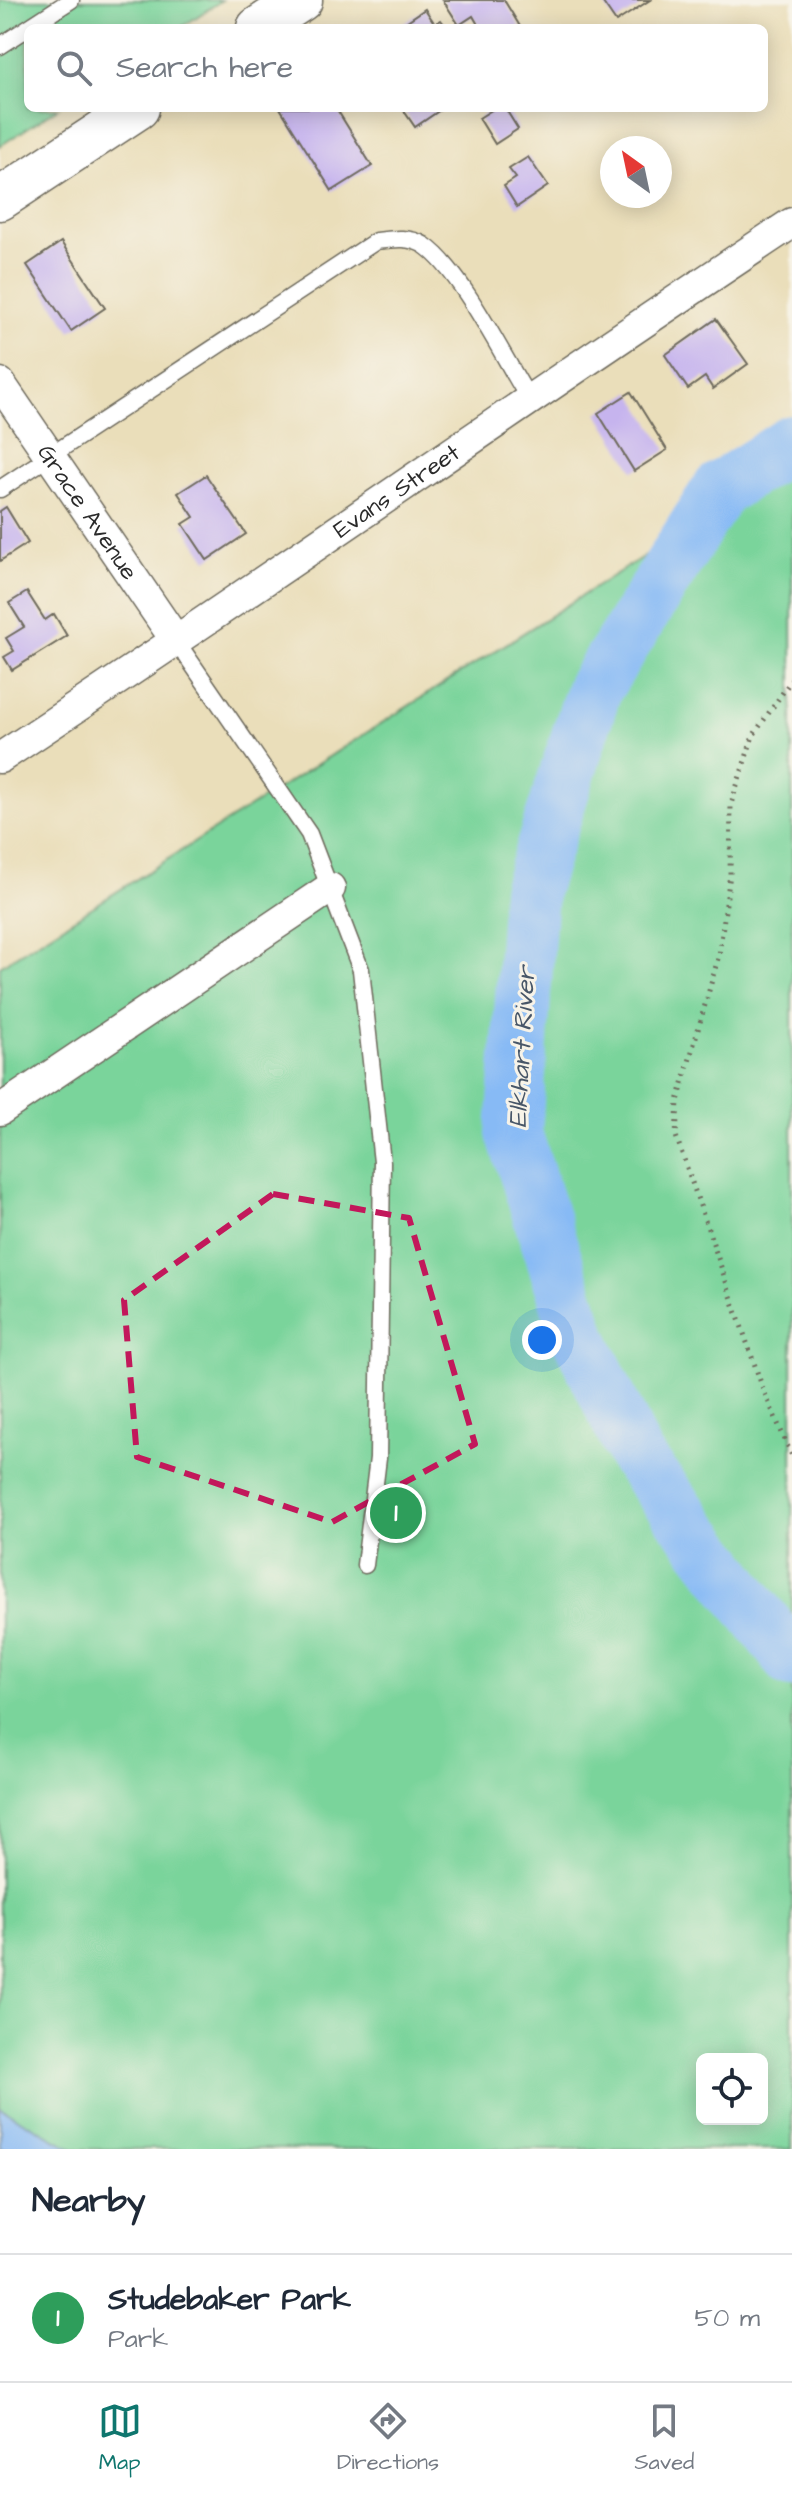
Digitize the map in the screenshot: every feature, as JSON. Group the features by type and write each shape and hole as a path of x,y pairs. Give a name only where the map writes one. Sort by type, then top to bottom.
{"street":[{"path":"0,199 132,112"},
{"name":"Evans Street","path":"0,758 177,642 528,397 792,223"},
{"name":"Grace Avenue","path":"0,383 177,642"},
{"path":"0,1110 330,888"}],"lane":[{"path":"34,24 71,0"},
{"path":"0,46 24,30"},
{"path":"0,489 376,241 401,238 423,244 448,268 528,397"},
{"path":"177,642 309,834 361,970 382,1162 378,1458 365,1565"}],"path":[{"path":"792,679 753,736 731,804 730,874 719,955 678,1101 676,1136 763,1389 792,1456"}],"highlighted area":[{"path":"273,1194 409,1218 475,1444 332,1522 137,1457 124,1300"}],"green space":[{"path":"0,0 222,0 186,24 24,24 24,112 52,112 0,146"},
{"path":"792,462 792,2149 0,2149 0,966"}],"water":[{"path":"0,2108 73,2149 0,2149"}],"building":[{"path":"443,0 504,0 519,24 478,24 473,16 458,24"},
{"path":"601,0 650,0 616,22"},
{"path":"425,9 435,24 403,24"},
{"path":"283,112 338,112 372,166 332,191"},
{"path":"405,112 437,112 415,127"},
{"path":"489,112 507,112 518,129 495,144 479,118"},
{"path":"528,157 548,186 517,207 504,186 516,178 509,169"},
{"path":"61,242 105,308 71,331 27,265"},
{"path":"716,319 748,364 713,389 705,377 688,389 665,355"},
{"path":"631,392 667,450 634,471 598,413"},
{"path":"206,475 246,534 207,560 183,524 194,517 178,493"},
{"path":"6,507 28,543 0,561 0,511"},
{"path":"27,592 45,620 54,614 67,636 12,670 4,657 14,651 6,638 24,627 9,603"}],"waterway":[{"name":"Elkhart River","path":"792,443 719,490 594,689 530,891 514,1133 579,1336 636,1456 792,1660"}],"place":[{"name":"Studebaker Park","path":"396,1513"}]}
